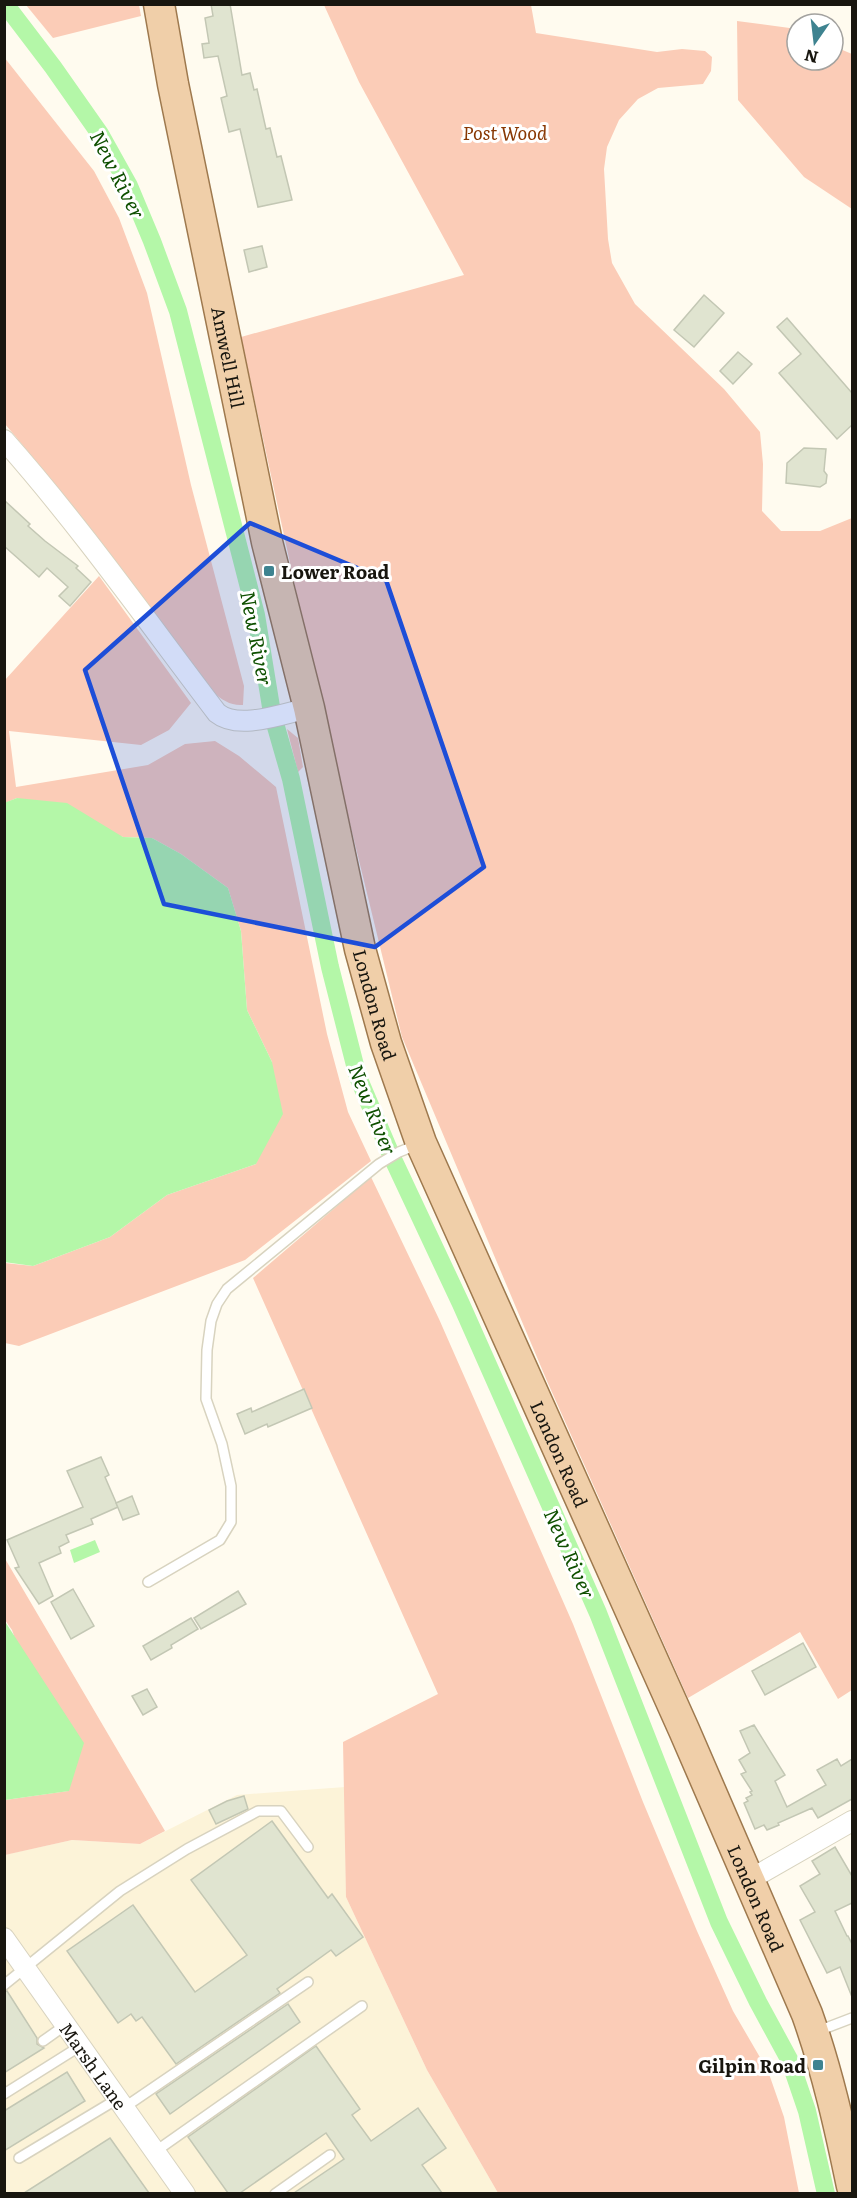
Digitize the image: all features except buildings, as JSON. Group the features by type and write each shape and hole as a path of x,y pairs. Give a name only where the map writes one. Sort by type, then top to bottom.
{"main road":[{"name":"Amwell Hill","path":"159,4 173,84 267,542 296,711"},
{"name":"London Road","path":"296,711 386,1043 410,1148 786,1963 814,2033 840,2114 852,2186"}],"street":[{"path":"4,440 93,546 147,622 217,713 235,721 260,719 296,711"},
{"path":"749,1880 852,1821"},
{"name":"Marsh Lane","path":"4,1938 156,2151 178,2191"}],"lane":[{"path":"148,1582 220,1540 231,1522 231,1486 222,1443 206,1399 207,1350 211,1321 217,1304 227,1289 385,1161 410,1148"},
{"path":"4,1985 120,1891 187,1849 258,1811 281,1812 308,1847"},
{"path":"19,2158 122,2102 308,1982"},
{"path":"156,2151 362,2006"},
{"path":"814,2033 852,2018"},
{"path":"43,2041 67,2024"},
{"path":"4,2094 82,2045"},
{"path":"275,2193 330,2155"}],"highlighted area":[{"path":"250,523 386,580 484,867 375,947 164,904 85,670"}],"shaded area":[{"path":"17,798 67,803 123,837 152,838 181,854 228,888 241,931 247,1010 272,1062 283,1114 256,1164 167,1195 110,1237 33,1266 4,1262 4,803"},
{"path":"95,1540 100,1552 74,1563 70,1550"},
{"path":"4,1620 84,1743 69,1791 5,1800"},
{"path":"345,1787 346,1897 427,2070 498,2193 5,2193 4,1855 72,1840 140,1844 237,1795"}],"green space":[{"path":"26,5 139,5 141,16 53,38"},
{"name":"Post Wood","path":"324,5 531,5 536,33 657,52 682,49 705,51 712,57 711,71 703,84 658,88 638,99 619,120 607,147 604,169 608,239 612,263 635,304 724,389 760,432 763,464 762,511 781,531 820,531 852,518 852,1690 838,1699 800,1632 688,1698 547,1381 402,1037 318,692 241,337 464,275 359,82"},
{"path":"737,21 785,27 785,72 845,72 845,51 852,54 852,209 804,177 738,100"},
{"path":"4,57 94,171 119,218 147,293 191,485 244,686 243,705 227,702 213,692 41,467 5,424"},
{"path":"99,576 191,703 169,730 141,745 9,731 16,787 148,765 185,744 215,741 239,756 276,787 327,1034 348,1112 371,1161 245,1260 19,1346 5,1343 5,1263 33,1266 110,1237 167,1195 256,1164 272,1062 247,1010 241,931 228,888 181,854 152,838 123,837 17,798 5,803 5,680"},
{"path":"287,729 298,738 303,767 298,772"},
{"path":"371,1177 439,1319 573,1624 697,1931 733,2011 768,2071 784,2117 799,2193 498,2193 427,2070 346,1897 343,1742 438,1694 253,1278"},
{"path":"4,1557 165,1831 140,1844 72,1840 5,1855 5,1800 68,1791 12,1630 5,1620"}],"waterway":[{"name":"New River","path":"5,4 100,134 129,186 152,241 178,311 256,615 272,713 291,779 330,967 358,1077 598,1613 719,1922 790,2061 807,2111 826,2194"}],"place":[{"name":"Lower Road","path":"269,571"},
{"name":"Gilpin Road","path":"818,2065"}]}
